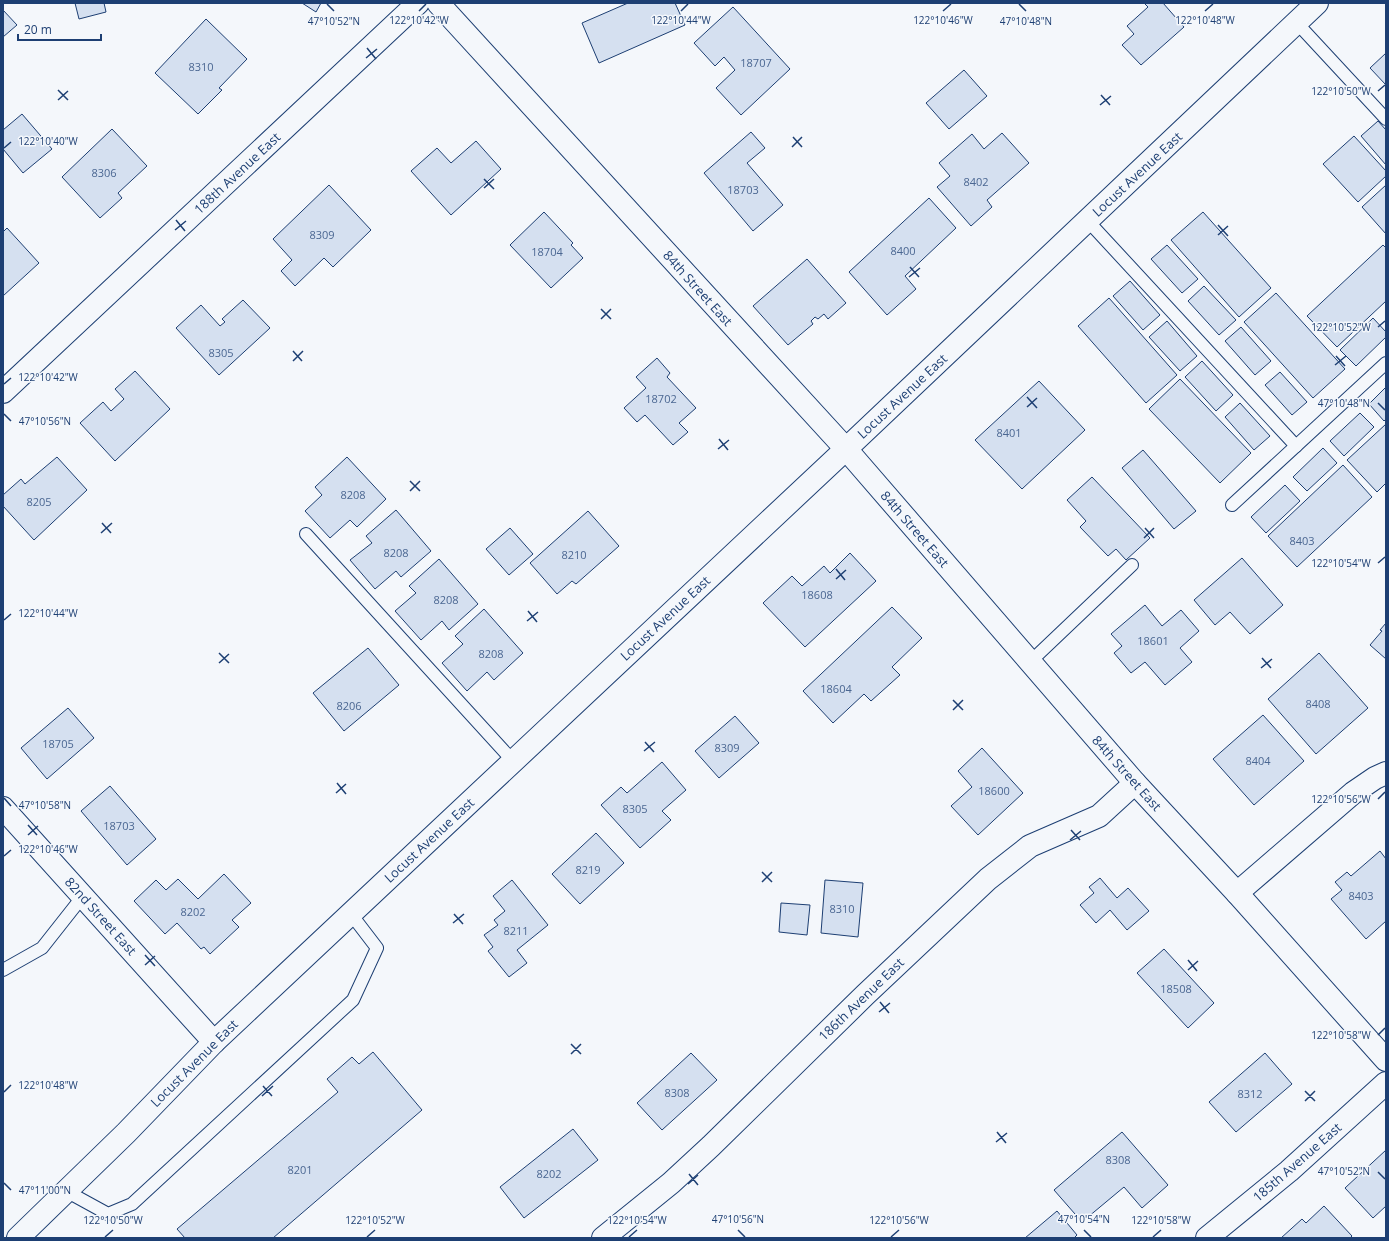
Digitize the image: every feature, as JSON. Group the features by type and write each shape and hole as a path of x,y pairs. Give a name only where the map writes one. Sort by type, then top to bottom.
{"street":[{"name":"188th Avenue East","path":"3,392 418,3"},
{"name":"84th Street East","path":"438,3 846,449 1135,783 1237,893 1386,1060"},
{"name":"Locust Avenue East","path":"18,1238 126,1133 214,1042 846,449 1317,3"},
{"path":"1237,893 1353,793 1375,778 1386,773"},
{"name":"186th Avenue East","path":"603,1238 671,1183 711,1146 865,995 988,879 1030,846 1099,816 1135,783"},
{"name":"82nd Street East","path":"3,808 214,1042"},
{"name":"185th Avenue East","path":"1207,1238 1289,1171 1386,1083"}],"lane":[{"path":"1296,22 1386,119"},
{"path":"1087,220 1296,446"},
{"path":"1232,505 1386,363"},
{"path":"306,534 513,761"},
{"path":"1030,662 1132,565"},
{"path":"3,970 42,948 83,896"},
{"path":"66,1191 108,1214 132,1204 353,1000 377,948 351,914"}],"building":[{"path":"75,3 104,3 106,12 79,19"},
{"path":"302,3 321,3 316,12"},
{"path":"628,3 675,3 685,25 599,63 582,23"},
{"path":"1144,3 1163,3 1184,27 1141,65 1122,45 1134,34 1127,26 1148,7"},
{"path":"733,7 790,69 741,115 716,88 735,70 724,57 715,66 694,43"},
{"path":"3,10 17,25 3,37"},
{"path":"206,19 247,59 219,88 222,90 198,114 155,73"},
{"path":"1386,53 1386,85 1370,68"},
{"path":"964,70 987,96 949,129 926,103"},
{"path":"22,114 52,149 23,173 3,149 3,130"},
{"path":"1378,121 1386,130 1386,165 1361,136"},
{"path":"112,129 147,166 118,193 122,198 100,218 62,177"},
{"path":"751,132 765,148 747,163 783,205 753,231 704,173"},
{"path":"1002,133 1029,163 987,200 992,207 971,226 937,187 950,176 939,163 972,134 984,149"},
{"path":"1354,136 1386,171 1386,176 1358,202 1323,164"},
{"path":"476,141 501,169 451,215 411,171 437,148 451,163"},
{"path":"329,185 371,230 333,267 324,258 295,286 281,271 292,260 273,239"},
{"path":"1386,185 1386,234 1362,207"},
{"path":"929,198 956,228 905,276 916,289 887,315 849,272"},
{"path":"544,212 573,243 571,245 583,258 551,288 510,245"},
{"path":"1203,212 1271,288 1239,317 1171,240"},
{"path":"7,228 39,263 3,296 3,232"},
{"path":"1167,245 1198,279 1182,293 1151,259"},
{"path":"1383,245 1386,248 1386,301 1337,347 1307,316"},
{"path":"807,259 846,303 828,319 824,314 818,319 815,317 811,321 813,324 788,345 753,306"},
{"path":"1130,281 1160,315 1143,330 1113,296"},
{"path":"1204,286 1236,320 1219,335 1188,301"},
{"path":"1276,293 1345,369 1313,398 1244,322"},
{"path":"1109,298 1177,375 1146,403 1078,326"},
{"path":"243,300 270,328 219,375 176,328 201,305 220,326 225,322 222,319"},
{"path":"1373,318 1386,332 1386,337 1356,366 1340,350"},
{"path":"1167,321 1197,356 1180,371 1149,337"},
{"path":"1241,327 1271,361 1255,375 1225,341"},
{"path":"657,358 670,373 667,377 696,408 679,423 688,432 673,445 645,415 637,422 624,408 646,388 636,377"},
{"path":"1202,361 1233,395 1216,411 1185,377"},
{"path":"135,371 170,409 115,461 80,423 103,402 111,411 124,399 115,389"},
{"path":"1280,372 1307,402 1292,415 1265,385"},
{"path":"1180,379 1251,453 1220,483 1149,409"},
{"path":"1039,381 1085,430 1022,489 975,440"},
{"path":"1386,387 1386,419 1384,421 1369,404"},
{"path":"1240,403 1270,436 1254,450 1225,417"},
{"path":"1360,413 1374,427 1344,456 1330,441"},
{"path":"1386,424 1386,483 1377,492 1347,460"},
{"path":"1323,448 1337,463 1307,491 1293,477"},
{"path":"1143,450 1196,511 1174,529 1122,468"},
{"path":"57,457 87,490 34,540 3,506 3,495 21,479 25,484"},
{"path":"347,457 386,499 357,527 350,520 330,538 305,511 322,495 315,487"},
{"path":"1343,465 1372,497 1297,567 1268,536"},
{"path":"1092,477 1150,538 1126,560 1116,549 1108,556 1080,527 1086,521 1067,500"},
{"path":"1285,485 1300,501 1266,533 1251,517"},
{"path":"396,510 431,551 401,577 396,571 375,589 350,560 372,543 366,536"},
{"path":"588,511 619,546 576,584 572,581 557,594 530,563"},
{"path":"510,528 533,554 509,575 486,549"},
{"path":"850,553 876,581 805,647 763,603 792,576 802,586 824,566 830,573"},
{"path":"1242,558 1283,605 1250,634 1230,612 1215,625 1194,600"},
{"path":"439,559 478,604 449,630 442,621 421,640 395,611 416,593 409,586"},
{"path":"1145,605 1162,626 1181,610 1199,631 1180,648 1192,662 1165,685 1145,662 1131,673 1114,653 1122,646 1111,634"},
{"path":"892,607 922,638 892,667 900,675 871,701 864,694 833,723 803,691"},
{"path":"484,609 523,653 494,680 487,672 467,691 442,663 463,644 455,636"},
{"path":"1386,623 1386,659 1370,645 1382,631 1380,630"},
{"path":"368,648 399,685 344,731 313,693"},
{"path":"1319,653 1368,708 1316,754 1268,699"},
{"path":"68,708 94,738 47,779 21,748"},
{"path":"1263,715 1304,761 1254,805 1213,759"},
{"path":"735,716 759,743 719,778 695,751"},
{"path":"982,748 1023,793 978,835 951,806 972,787 958,771"},
{"path":"662,762 686,790 662,811 671,820 640,848 601,805 621,787 627,793"},
{"path":"110,786 156,839 127,865 81,811"},
{"path":"596,833 624,863 580,904 552,874"},
{"path":"1380,851 1386,859 1386,921 1366,939 1331,899 1342,890 1335,882 1347,872 1351,876"},
{"path":"224,874 251,903 232,920 239,927 210,954 204,947 201,949 177,923 165,934 134,901 156,880 166,890 178,879 198,899"},
{"path":"1100,878 1117,898 1128,888 1149,911 1127,930 1110,910 1096,923 1080,905 1094,893 1089,887"},
{"path":"512,880 548,925 517,950 527,963 509,977 488,951 493,947 484,935 498,925 494,920 505,911 493,896"},
{"path":"825,880 863,883 858,937 821,933"},
{"path":"781,903 810,905 807,935 779,932"},
{"path":"1164,949 1214,1003 1188,1028 1137,973"},
{"path":"373,1052 422,1110 273,1238 185,1238 177,1229 338,1092 327,1079 352,1057 359,1064"},
{"path":"691,1053 717,1080 662,1130 637,1103"},
{"path":"1265,1053 1292,1084 1236,1132 1209,1102"},
{"path":"573,1129 598,1160 524,1218 500,1187"},
{"path":"1122,1132 1168,1185 1142,1208 1124,1187 1082,1222 1054,1190"},
{"path":"1386,1150 1386,1206 1373,1218 1345,1188"},
{"path":"1324,1206 1352,1236 1350,1238 1281,1238 1302,1219 1306,1223"},
{"path":"1057,1211 1077,1235 1074,1238 1025,1238"}]}
